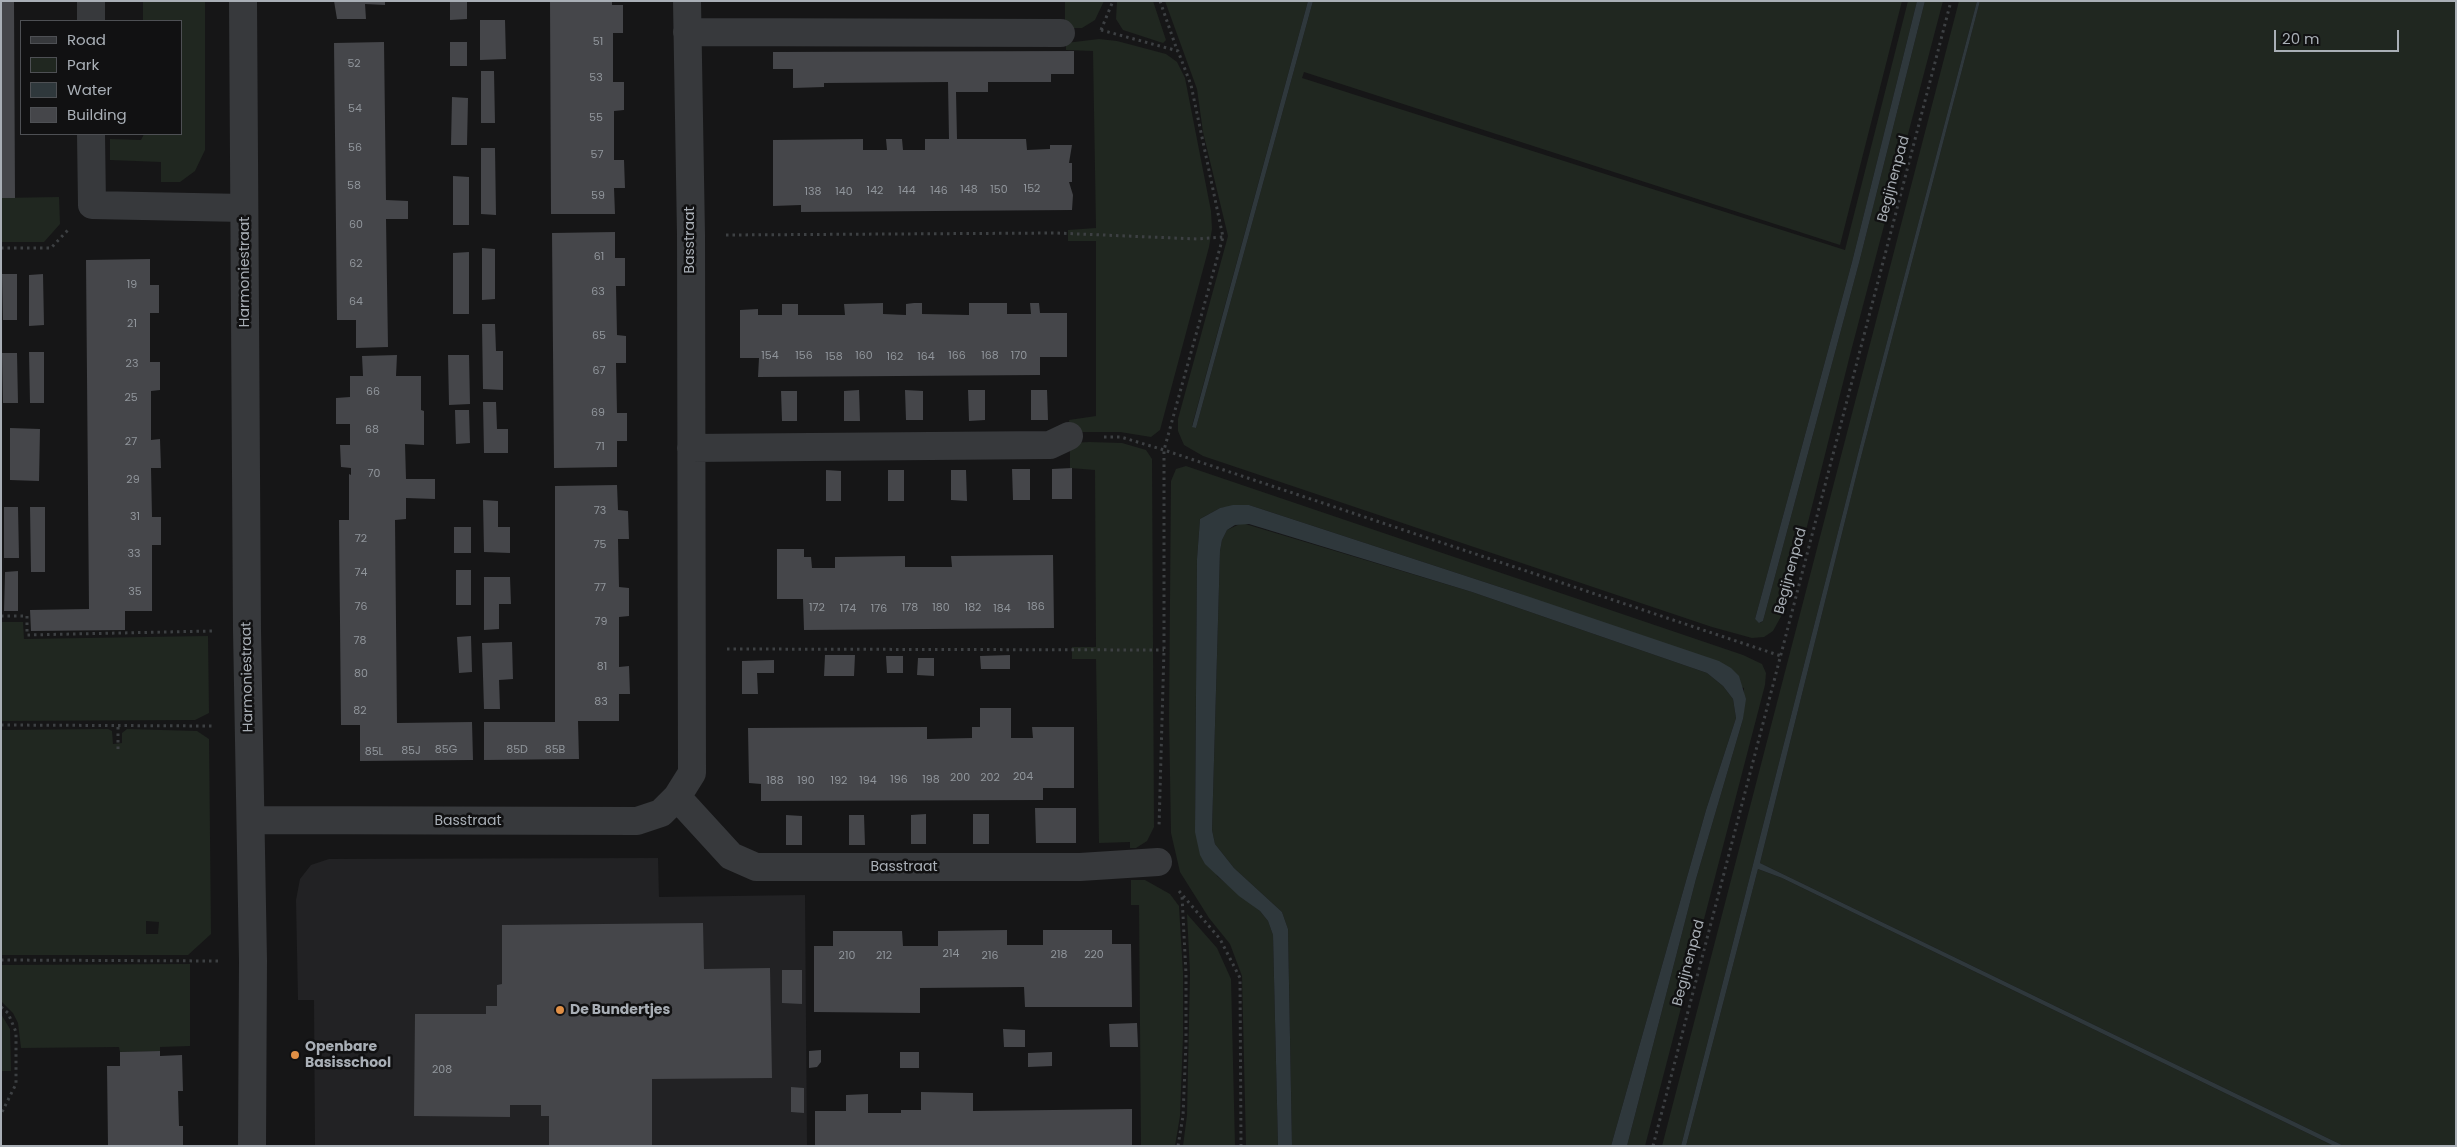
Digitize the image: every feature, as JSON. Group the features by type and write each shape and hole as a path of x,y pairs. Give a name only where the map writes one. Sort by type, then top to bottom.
{"street":[{"path":"91,1 91,20"},
{"name":"Harmoniestraat","path":"243,1 248,630 253,961 252,1146"},
{"name":"Basstraat","path":"251,820 637,821 661,813 677,797 692,773 691,236 687,1"},
{"path":"687,32 1061,33"},
{"path":"91,135 92,205"},
{"name":"Harmoniestraat","path":"92,205 244,208"},
{"path":"691,448 1050,445 1069,436"},
{"name":"Basstraat","path":"677,797 731,856 756,867 1080,867 1158,862"}],"path":[{"path":"1160,1 1190,84 1223,237 1164,450 1164,650 1158,862 1182,895 1220,939 1240,978 1241,1146"},
{"name":"Begijnenpad","path":"1653,1146 1952,1"},
{"path":"1101,30 1178,51"},
{"path":"1,248 51,248 92,205"},
{"path":"691,236 1056,234 1196,239 1223,237"},
{"path":"1069,436 1121,437 1164,450 1780,656"},
{"path":"1,616 27,616 27,635 248,630"},
{"path":"691,648 1164,650"},
{"path":"1,725 249,726"},
{"path":"118,726 118,749"},
{"path":"1178,1146 1183,1116 1186,1043 1186,974 1182,895"},
{"path":"1,960 253,961"},
{"path":"1,1007 8,1013 16,1032 16,1084 1,1114"}],"shaded area":[{"name":"De Bundertjes","path":"658,858 659,897 805,895 807,1146 315,1146 314,1000 298,1000 296,900 300,879 311,865 329,859"}],"green space":[{"path":"143,1 205,1 205,150 195,171 180,182 161,182 161,162 110,160 110,139 141,140 144,135 182,135 182,20 143,20"},
{"path":"1065,1 1104,1 1095,20 1082,28 1065,28"},
{"path":"1117,1 1153,1 1166,40 1163,43 1123,30 1116,19"},
{"path":"1165,1 1308,1 1192,426 1196,428 1313,1 1902,1 1840,245 1304,72 1302,78 1845,250 1908,1 1917,1 1852,262 1755,619 1760,623 1763,621 1859,263 1925,1 1943,1 1850,355 1794,578 1784,611 1773,631 1764,637 1752,638 1712,627 1203,456 1184,445 1178,431 1178,419 1228,236 1203,132 1197,89"},
{"path":"1959,1 1977,1 1874,391 1681,1146 1662,1146"},
{"path":"1980,1 2456,1 2456,1146 2344,1146 1760,863 1860,461"},
{"path":"1099,39 1117,41 1166,54 1177,62 1185,78 1211,211 1212,229 1209,247 1160,430 1151,437 1120,432 1070,432 1069,420 1096,416 1096,241 1068,241 1068,230 1096,228 1093,51 1066,50 1066,43"},
{"path":"59,197 60,224 44,242 1,242 1,198"},
{"path":"1070,443 1122,443 1146,450 1152,459 1154,827 1147,841 1136,848 1130,848 1130,842 1099,843 1096,659 1072,659 1072,647 1096,647 1095,470 1070,468"},
{"path":"1186,466 1743,655 1762,664 1766,673 1765,685 1645,1146 1627,1146 1696,879 1743,719 1744,688 1518,593 1249,505 1220,508 1200,519 1197,559 1195,818 1217,876 1260,911 1268,921 1273,935 1278,1146 1246,1146 1242,976 1230,944 1209,918 1180,872 1171,833 1169,717 1171,481 1176,469"},
{"path":"1242,523 1472,592 1707,673 1723,686 1733,699 1736,718 1706,810 1611,1146 1292,1146 1288,929 1282,912 1234,868 1215,844 1212,830 1220,551 1222,540 1227,530"},
{"path":"1,622 23,622 24,639 208,636 209,713 195,720 1,721"},
{"path":"108,729 112,731 113,744 122,743 122,733 127,729 197,731 209,739 211,934 188,955 1,955 1,730","holes":["146,921 159,922 158,934 146,934"]},
{"path":"1758,869 1782,878 2334,1146 1686,1146"},
{"path":"1131,880 1145,880 1170,894 1179,906 1183,973 1183,1037 1180,1116 1175,1146 1141,1146 1139,905 1131,905"},
{"path":"1187,914 1217,948 1231,979 1235,1146 1183,1146 1187,1115 1190,973"},
{"path":"190,964 190,1046 160,1047 160,1051 120,1052 119,1047 21,1048 18,1023 13,1013 1,1001 1,965"},
{"path":"1,1014 10,1029 11,1071 1,1071"}],"water":[{"path":"1308,1 1313,1 1196,428 1192,427"},
{"path":"1917,1 1925,1 1859,263 1763,621 1759,623 1755,619 1852,262"},
{"path":"1977,1 1980,1 1860,461 1760,863 2344,1146 2334,1146 1782,878 1758,869 1686,1146 1681,1146 1874,391"},
{"path":"1233,505 1249,505 1518,593 1719,661 1731,668 1739,676 1746,699 1743,719 1696,879 1627,1146 1611,1146 1706,810 1736,718 1733,699 1723,686 1707,673 1472,592 1249,524 1235,525 1227,530 1222,540 1220,551 1212,830 1215,844 1234,868 1282,912 1288,929 1292,1146 1278,1146 1273,935 1268,921 1260,911 1239,896 1205,864 1200,855 1195,832 1197,559 1200,519 1220,508"}],"building":[{"path":"1,1 14,1 15,198 1,198"},
{"path":"334,1 385,1 385,5 365,4 366,19 337,19"},
{"path":"450,1 467,1 467,19 450,20"},
{"path":"550,1 612,1 612,5 623,5 623,33 613,33 613,82 624,82 624,110 614,111 614,160 624,160 625,188 614,188 615,214 551,214"},
{"path":"480,20 505,20 506,59 480,60"},
{"path":"384,42 386,200 408,201 408,219 386,219 388,347 356,348 356,320 337,320 334,43"},
{"path":"450,42 467,42 467,66 450,66"},
{"path":"1074,51 1074,74 1051,74 1051,82 988,82 988,92 956,92 957,139 1026,139 1027,150 1050,149 1050,145 1072,145 1069,163 1072,163 1072,182 1069,182 1073,195 1072,210 801,212 801,205 773,206 773,140 863,139 863,150 887,150 886,139 902,139 903,150 925,150 925,139 949,139 948,82 824,83 824,87 793,88 793,69 773,69 773,52"},
{"path":"481,71 494,71 495,123 481,123"},
{"path":"452,97 468,98 467,145 451,145"},
{"path":"481,148 495,148 496,215 481,214"},
{"path":"453,176 469,177 469,225 453,225"},
{"path":"615,232 615,258 625,258 625,286 616,286 617,335 626,336 626,363 616,363 617,413 627,413 627,441 617,441 617,467 554,468 552,233"},
{"path":"482,248 495,249 495,299 482,300"},
{"path":"469,252 469,314 453,314 453,253"},
{"path":"150,259 150,285 159,285 159,313 150,313 150,362 160,362 160,390 151,391 151,440 160,439 161,468 151,468 152,517 161,517 161,545 152,545 152,611 125,611 125,630 31,631 30,610 89,609 86,260"},
{"path":"2,274 17,274 17,320 3,320"},
{"path":"43,274 44,325 29,326 29,275"},
{"path":"883,303 883,314 906,315 906,304 922,303 922,314 969,315 969,303 1007,303 1007,314 1031,314 1030,303 1039,303 1040,313 1067,313 1067,357 1040,357 1040,375 758,377 759,358 740,358 740,310 758,309 758,315 782,315 782,304 798,304 798,315 845,315 844,304"},
{"path":"482,324 495,324 496,351 503,351 503,390 483,389"},
{"path":"29,352 44,352 44,403 30,403"},
{"path":"2,353 17,353 18,403 3,403"},
{"path":"397,355 396,376 421,376 421,410 424,411 424,445 405,444 406,479 435,479 435,499 406,498 406,519 395,520 397,723 472,722 473,760 360,761 360,725 341,725 339,520 349,520 349,474 351,475 351,468 341,467 340,445 350,445 350,424 336,424 336,398 350,397 350,376 363,376 362,356"},
{"path":"448,355 469,355 470,404 449,405"},
{"path":"859,390 860,421 844,421 844,391"},
{"path":"905,390 923,391 923,420 906,420"},
{"path":"968,390 985,390 985,420 969,421"},
{"path":"1031,390 1047,390 1048,420 1031,420"},
{"path":"781,391 797,391 797,421 782,421"},
{"path":"483,402 496,402 497,429 508,429 508,453 484,453"},
{"path":"455,410 469,410 470,443 456,444"},
{"path":"10,428 40,429 39,481 10,480"},
{"path":"1072,468 1072,499 1052,499 1052,469"},
{"path":"1012,469 1030,469 1030,500 1013,500"},
{"path":"826,470 841,471 841,501 826,501"},
{"path":"888,470 904,470 904,501 888,501"},
{"path":"951,470 966,470 967,501 951,500"},
{"path":"617,485 618,510 628,511 629,539 618,539 619,587 629,588 629,616 619,617 619,667 629,666 630,694 619,694 619,721 578,721 579,759 484,760 484,722 555,722 555,486"},
{"path":"483,500 498,501 498,527 510,527 510,553 484,552"},
{"path":"4,507 18,507 19,558 4,558"},
{"path":"30,507 45,507 45,572 31,572"},
{"path":"454,527 471,527 471,553 454,553"},
{"path":"777,549 804,549 804,557 811,557 812,568 835,568 835,557 905,556 905,567 952,567 951,556 1053,555 1054,628 804,630 803,599 777,599"},
{"path":"456,570 471,570 471,605 456,605"},
{"path":"18,571 18,611 4,611 5,572"},
{"path":"484,577 510,577 511,604 499,604 499,629 484,630"},
{"path":"471,636 472,672 459,673 457,637"},
{"path":"512,642 513,679 499,680 500,709 484,709 482,643"},
{"path":"825,655 855,655 854,676 824,676"},
{"path":"1010,655 1010,669 981,669 980,656"},
{"path":"886,656 903,656 903,673 887,673"},
{"path":"918,658 934,658 934,676 917,675"},
{"path":"774,660 774,673 757,673 758,694 742,694 742,661"},
{"path":"980,708 1011,708 1011,738 1033,738 1032,727 1074,727 1074,788 1043,788 1043,800 761,801 761,784 749,783 748,728 927,727 927,739 972,738 972,727 980,727"},
{"path":"1035,808 1076,808 1076,843 1036,843"},
{"path":"926,814 926,844 911,844 911,815"},
{"path":"973,814 989,814 989,844 973,844"},
{"path":"786,815 802,816 802,845 786,845"},
{"path":"849,815 864,815 865,845 849,845"},
{"path":"703,923 704,969 770,968 772,1078 652,1079 652,1146 549,1146 549,1116 541,1116 541,1105 510,1105 510,1117 414,1116 415,1014 486,1014 486,1006 497,1006 497,985 502,984 502,925"},
{"path":"1007,930 1007,945 1043,945 1043,930 1112,930 1112,944 1131,944 1132,1007 1025,1007 1024,987 920,988 920,1013 814,1012 814,946 833,946 833,931 902,931 903,946 938,946 938,931"},
{"path":"782,970 802,970 802,1004 782,1003"},
{"path":"1137,1023 1138,1047 1110,1047 1109,1024"},
{"path":"1003,1029 1025,1030 1025,1047 1004,1047"},
{"path":"821,1050 821,1062 817,1067 809,1068 809,1051"},
{"path":"160,1051 160,1056 182,1055 183,1091 178,1091 179,1126 183,1126 183,1146 108,1146 107,1066 120,1066 120,1052"},
{"path":"900,1052 919,1052 919,1068 900,1068"},
{"path":"1052,1052 1052,1066 1028,1067 1028,1053"},
{"path":"791,1087 804,1088 804,1113 791,1112"},
{"path":"921,1092 973,1093 973,1111 1132,1109 1132,1146 815,1146 815,1111 846,1111 846,1095 868,1094 868,1113 901,1113 901,1110 921,1110"}],"place":[{"name":"De Bundertjes","path":"560,1010"},
{"name":"Openbare Basisschool","path":"295,1055"}]}
